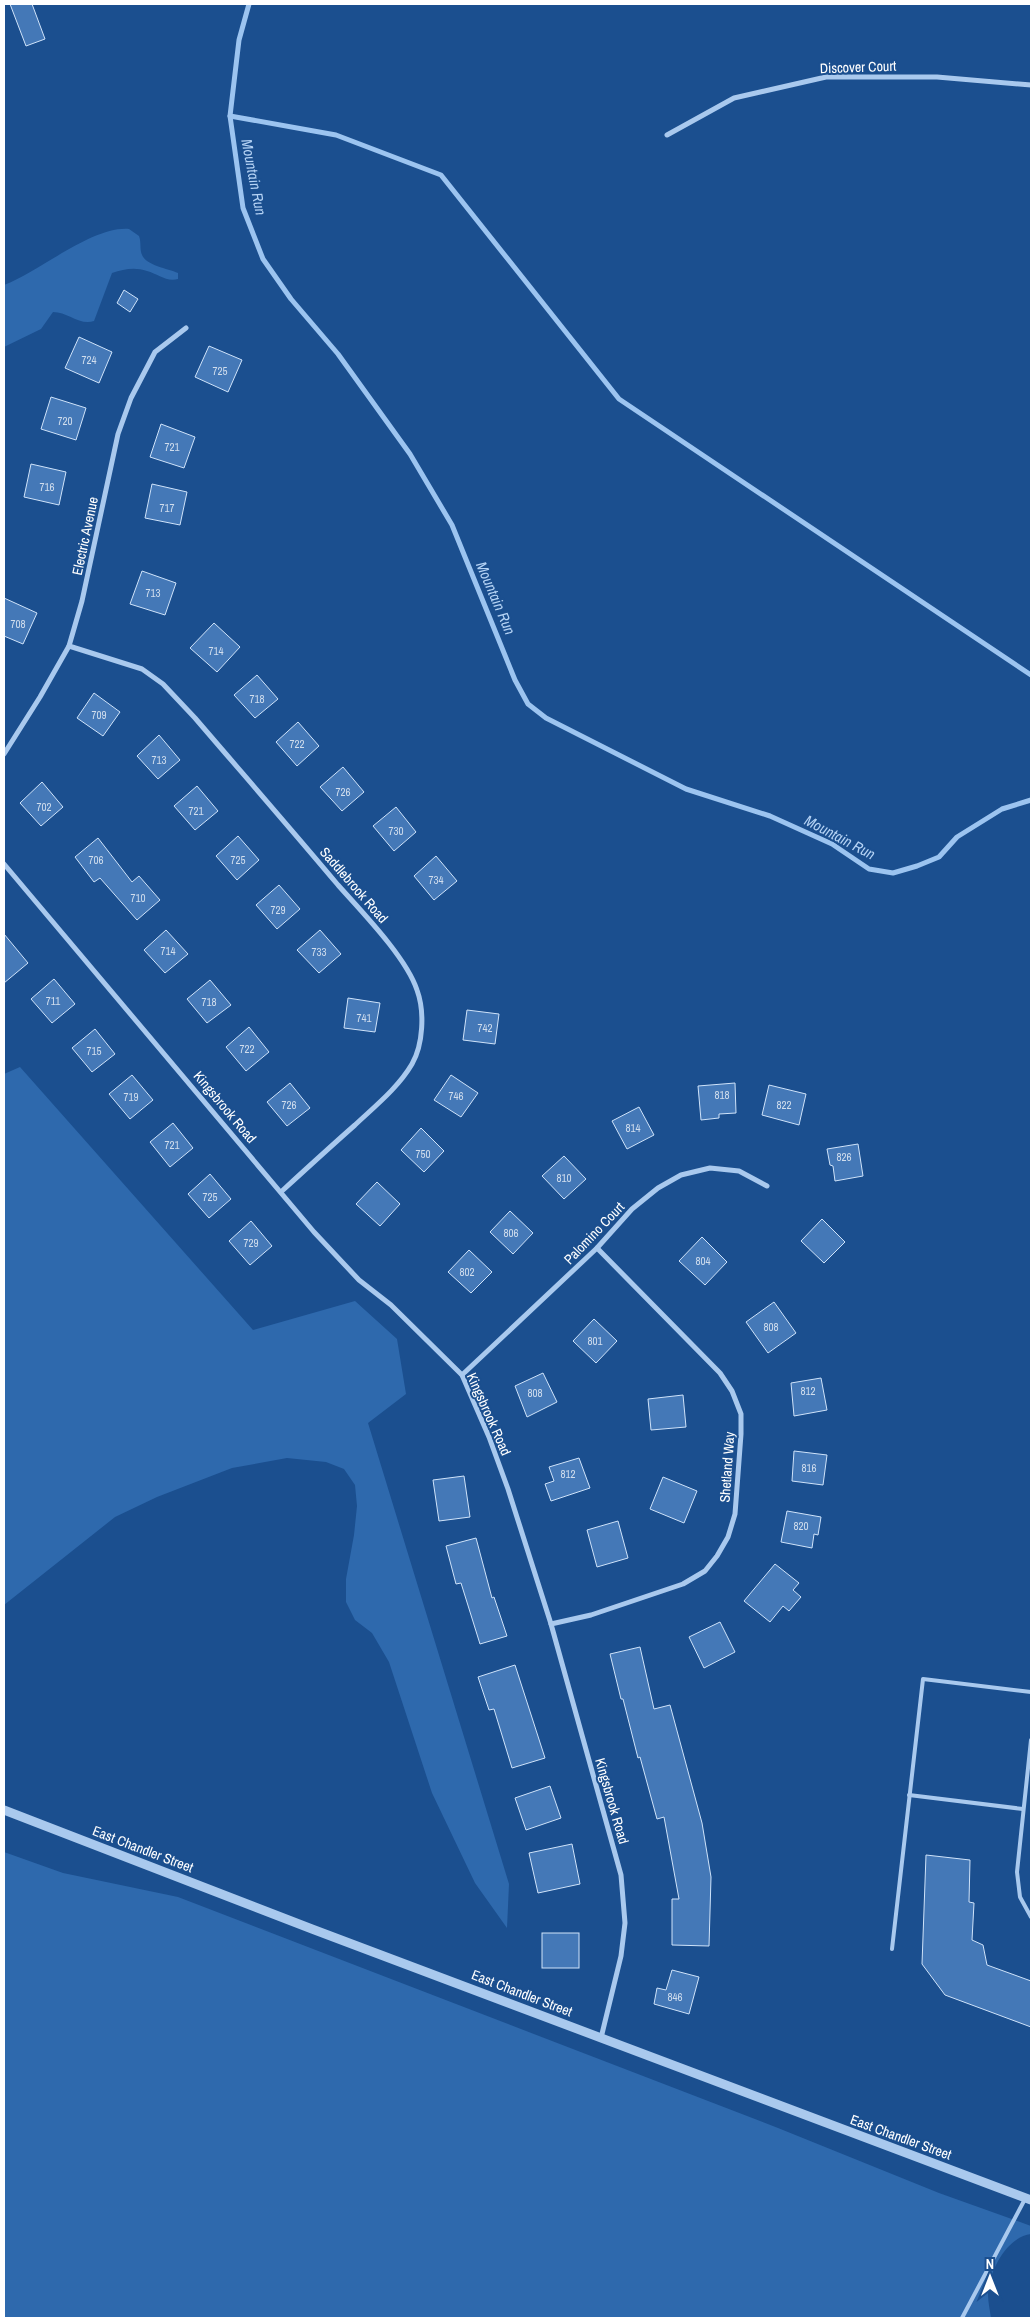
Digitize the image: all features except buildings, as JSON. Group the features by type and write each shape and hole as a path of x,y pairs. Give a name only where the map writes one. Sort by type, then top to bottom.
{"street":[{"name":"Discover Court","path":"667,135 734,98 826,77 937,77 1031,85"},
{"name":"Electric Avenue","path":"4,754 32,711 69,646 86,582 118,434 131,398 144,369 155,352 186,328"},
{"name":"Saddlebrook Road","path":"69,646 142,669 163,684 195,718 380,933 411,976 418,991 422,1022 417,1051 412,1064 370,1111 282,1191"},
{"name":"Kingsbrook Road","path":"4,864 282,1191 314,1232 359,1280 392,1305 462,1375 489,1437 508,1489 551,1624 621,1875 625,1923 621,1956 601,2038"},
{"name":"Palomino Court","path":"462,1375 597,1248 632,1209 658,1188 681,1175 710,1168 739,1170 767,1186"},
{"name":"Shetland Way","path":"551,1624 591,1614 683,1584 705,1571 717,1556 728,1537 735,1514 742,1414 732,1391 720,1373 597,1248"},
{"name":"East Chandler Street","path":"4,1810 312,1929 1028,2199"}],"lane":[{"path":"892,1950 923,1679 1031,1692"},
{"path":"1031,1740 1017,1880 1020,1897 1031,1917"},
{"path":"909,1795 1023,1809"},
{"path":"962,2318 1028,2199"}],"shaded area":[{"path":"129,229 139,236 143,257 156,266 178,273 178,279 166,279 151,272 138,269 112,273 94,321 84,322 53,312 41,329 4,347 4,285 18,279 82,242 114,230"},
{"path":"20,1067 253,1330 355,1301 397,1339 406,1394 368,1423 509,1884 507,1928 475,1883 432,1793 389,1662 372,1633 355,1620 346,1602 346,1579 357,1506 355,1485 344,1469 326,1462 287,1458 232,1468 157,1497 115,1517 4,1605 4,1074"},
{"path":"4,1852 63,1873 178,1897 778,2128 939,2193 1031,2226 1031,2234 1014,2242 1000,2257 995,2266 988,2294 991,2318 4,2318"}],"waterway":[{"name":"Mountain Run","path":"249,4 239,40 230,116 243,208 263,259 291,299 338,354 410,454 452,525 515,680 528,704 546,718 686,789 770,816 832,844 869,869 893,873 939,857 957,837 1002,809 1031,800"},
{"path":"230,116 336,135 441,175 619,399 1031,675"}]}
